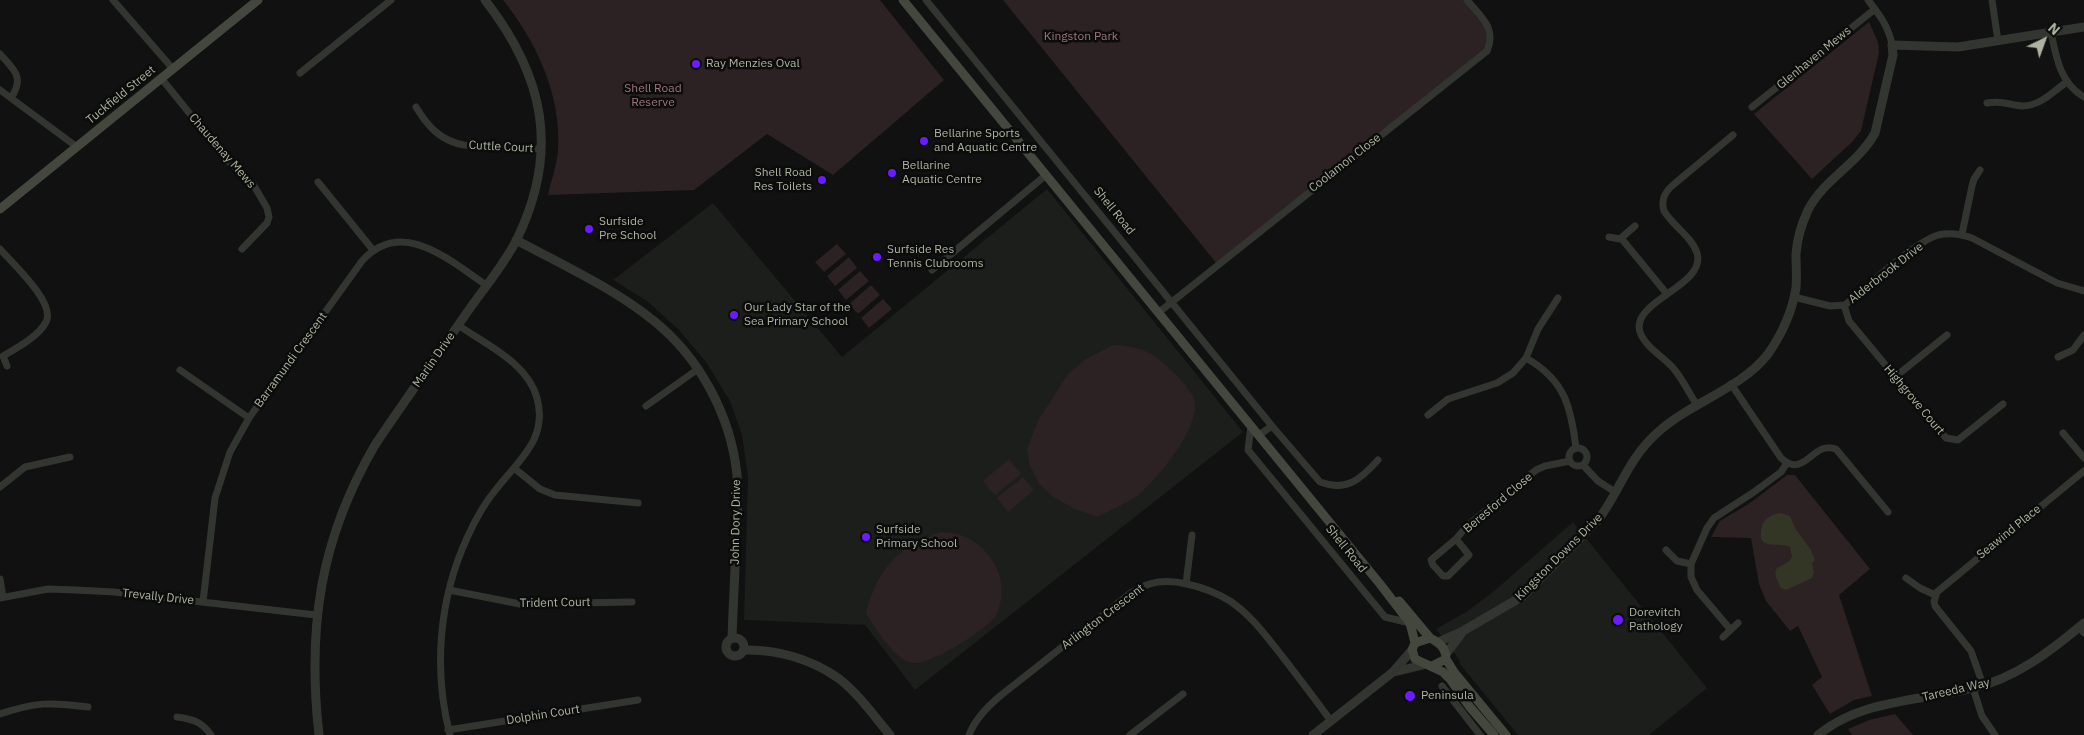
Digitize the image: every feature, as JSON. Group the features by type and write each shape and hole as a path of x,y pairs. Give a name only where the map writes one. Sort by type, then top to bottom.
{"main road":[{"name":"Tuckfield Street","path":"0,208 258,0"},
{"name":"Shell Road","path":"903,0 1380,584 1410,623 1413,647"},
{"name":"Shell Road","path":"1380,584 1410,613 1446,656"},
{"path":"1434,640 1413,647 1415,659 1450,679 1469,706 1494,735"},
{"path":"1428,666 1446,656 1454,672 1506,735"}],"street":[{"path":"113,0 173,69"},
{"path":"300,73 391,0"},
{"name":"Marlin Drive","path":"319,735 314,692 316,616 326,561 345,506 360,472 389,425 516,240 532,201 537,180 541,149 541,116 530,74 520,51 500,19 485,0"},
{"name":"Shell Road","path":"926,0 1172,300 1272,426 1320,482 1330,486 1352,483 1365,475 1378,460"},
{"name":"Coolamon Close","path":"1158,313 1487,51 1491,38 1488,25 1467,0"},
{"name":"Kingston Downs Drive","path":"1434,640 1463,631 1523,596 1598,520 1606,510 1630,464 1641,449 1658,432 1696,405 1751,371 1766,356 1781,334 1794,297 1796,252 1807,212 1832,178 1869,144 1875,134 1893,55 1888,29 1868,0"},
{"path":"1992,0 1998,40"},
{"name":"Glenhaven Mews","path":"1752,107 1875,9"},
{"path":"1892,45 1958,47 2084,27"},
{"path":"2051,32 2056,59 2067,82 2084,97"},
{"path":"0,54 17,75 18,88 11,98"},
{"name":"Chaudenay Mews","path":"161,78 229,162 253,184 267,208 269,217 267,223 242,248"},
{"path":"1987,103 2000,100 2021,106 2034,104 2045,99 2067,82"},
{"path":"0,90 77,146"},
{"name":"Cuttle Court","path":"416,107 432,130 452,143 541,149"},
{"path":"1696,405 1674,369 1648,344 1640,332 1640,326 1644,314 1693,274 1696,269 1698,258 1692,244 1664,211 1662,204 1665,195 1672,185 1733,135"},
{"path":"1962,234 1972,186 1980,170"},
{"path":"932,270 1046,175"},
{"path":"318,182 372,250 405,241 421,244 437,252 486,284"},
{"path":"1608,237 1621,238 1635,226"},
{"name":"Alderbrook Drive","path":"1794,297 1830,306 1844,305 1920,244 1940,235 1962,234 1984,243 2057,283 2084,291"},
{"path":"1621,238 1667,294"},
{"name":"John Dory Drive","path":"516,240 618,296 656,322 698,369 709,386 721,412 734,453 737,476 732,638"},
{"path":"0,250 43,298 48,311 47,321 39,332 3,356 7,366"},
{"name":"Barramundi Crescent","path":"203,602 215,498 233,444 249,418 362,261 372,250"},
{"path":"1428,415 1448,399 1505,379 1526,358 1538,328 1558,298"},
{"name":"Highgrove Court","path":"1844,305 1849,321 1949,440 1958,440 1963,437 2003,404"},
{"path":"449,733 444,709 440,658 444,614 458,559 488,500 529,451 538,427 538,399 524,373 458,325"},
{"path":"1895,377 1947,335"},
{"path":"2058,357 2073,350 2084,336"},
{"path":"1526,358 1560,386 1572,418 1576,448"},
{"path":"646,406 698,369"},
{"path":"180,370 249,418"},
{"path":"1731,384 1787,464 1801,464 1822,448 1828,446 1836,449 1888,512"},
{"name":"Shell Road","path":"1251,426 1248,450 1385,617 1410,623"},
{"path":"1259,435 1272,426"},
{"path":"2063,433 2084,458"},
{"path":"1576,448 1570,454 1570,461 1576,466 1583,465"},
{"path":"1576,448 1584,450 1587,456 1583,465"},
{"path":"0,487 25,467 70,457"},
{"name":"Beresford Close","path":"1456,539 1469,555 1448,576 1443,576 1431,560 1456,539 1467,526 1536,470 1545,466 1570,461"},
{"path":"1730,629 1697,590 1691,577 1691,564 1707,528 1714,518 1754,492 1781,472 1787,464"},
{"path":"1583,465 1598,481 1615,492"},
{"path":"514,468 540,488 555,495 638,503"},
{"name":"Seawind Place","path":"1935,595 2084,471"},
{"path":"1186,584 1192,535"},
{"path":"1666,550 1677,562 1691,564"},
{"path":"1906,578 1920,588 1935,595 1935,606 1970,651 1984,686"},
{"path":"0,579 2,597"},
{"name":"Arlington Crescent","path":"970,735 978,718 987,707 1132,592 1155,581 1186,584 1228,600 1252,619 1332,721"},
{"name":"Trevally Drive","path":"2,597 48,589 76,590 203,602 316,616"},
{"name":"Trident Court","path":"449,590 520,604 632,602"},
{"path":"1723,637 1738,623"},
{"name":"Tareeda Way","path":"1818,735 1836,722 1869,708 1984,686 2008,676 2025,666 2082,628"},
{"name":"Kingston Downs Drive","path":"1446,656 1463,631"},
{"path":"744,650 744,644 740,639 732,638 727,641 726,646 729,654 736,656 744,650 772,650 817,666 838,678 852,691 890,735"},
{"path":"1313,735 1393,672 1413,647"},
{"path":"1393,672 1428,666"},
{"path":"1442,686 1480,735"},
{"path":"1973,688 1982,716 1995,735"},
{"path":"1130,735 1183,694"},
{"name":"Dolphin Court","path":"449,733 638,700"},
{"path":"0,714 36,704 54,703 88,707"},
{"path":"178,717 192,719 203,725 211,735"}],"shaded area":[{"path":"1047,189 1243,432 915,690 865,625 744,620 748,477 742,435 730,401 706,362 678,329 647,301 613,280 713,203 842,357"},
{"path":"1780,513 1790,516 1795,528 1811,550 1815,560 1812,563 1814,573 1812,578 1786,590 1781,588 1775,573 1778,567 1785,564 1792,557 1790,547 1765,543 1762,540 1761,534 1765,520"},
{"path":"1573,522 1707,688 1649,735 1518,735 1460,664 1459,659 1436,629 1466,612 1493,592"}],"green space":[{"name":"Shell Road Reserve","path":"503,0 880,0 944,80 833,175 767,134 694,190 548,195 558,150 556,110 551,90 536,51"},
{"name":"Kingston Park","path":"1003,0 1466,0 1488,25 1487,51 1217,264"},
{"path":"1869,22 1878,42 1879,53 1861,131 1852,142 1812,179 1754,114"},
{"path":"837,244 846,254 824,272 815,262"},
{"path":"849,257 857,268 835,286 827,276"},
{"path":"860,271 869,281 846,300 838,290"},
{"path":"871,285 880,295 858,314 849,304"},
{"path":"883,299 892,309 869,328 861,318"},
{"path":"1113,345 1140,349 1159,359 1188,388 1194,399 1195,410 1192,422 1176,451 1146,488 1123,504 1097,517 1073,508 1055,498 1039,484 1029,463 1027,448 1039,419 1068,374 1086,359"},
{"path":"1009,459 1021,474 995,495 983,481"},
{"path":"1787,475 1795,475 1870,569 1839,595 1872,696 1854,700 1830,714 1812,685 1822,677 1798,626 1790,631 1766,601 1759,584 1751,538 1711,537 1720,521 1750,503"},
{"path":"1023,477 1034,490 1008,512 997,498"},
{"path":"941,532 961,535 974,542 991,558 997,568 1000,580 1002,591 1000,603 996,615 982,629 944,653 920,663 912,663 898,656 866,613 871,597 883,572 892,562 912,545"},
{"path":"1895,714 1913,735 1852,735 1848,729 1869,720"}],"place":[{"name":"Ray Menzies Oval","path":"696,64"},
{"name":"Bellarine Sports and Aquatic Centre","path":"924,141"},
{"name":"Bellarine Aquatic Centre","path":"892,173"},
{"name":"Shell Road Res Toilets","path":"822,180"},
{"name":"Surfside Pre School","path":"589,229"},
{"name":"Surfside Res Tennis Clubrooms","path":"877,257"},
{"name":"Our Lady Star of the Sea Primary School","path":"734,315"},
{"name":"Surfside Primary School","path":"866,537"},
{"name":"Dorevitch Pathology","path":"1618,620"},
{"name":"Peninsula","path":"1410,696"}]}
